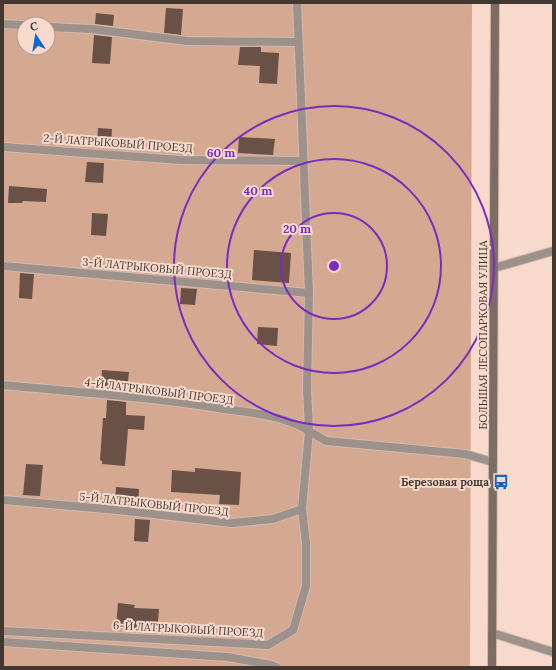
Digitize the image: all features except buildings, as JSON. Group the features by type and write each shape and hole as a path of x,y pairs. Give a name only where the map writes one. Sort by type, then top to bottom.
{"main road":[{"name":"БОЛЬШАЯ ЛЕСОПАРКОВАЯ УЛИЦА","path":"492,667 495,3"}],"street":[{"name":"6-Й ЛАТРЫКОВЫЙ ПРОЕЗД","path":"3,631 268,645 293,630 306,586 306,543 302,509 309,431 307,388 309,293 297,3"},
{"path":"3,24 16,25"},
{"path":"56,27 92,29 187,41 298,42"},
{"name":"2-Й ЛАТРЫКОВЫЙ ПРОЕЗД","path":"3,147 181,160 303,161"},
{"path":"494,268 553,251"},
{"name":"3-Й ЛАТРЫКОВЫЙ ПРОЕЗД","path":"3,266 309,293"},
{"name":"4-Й ЛАТРЫКОВЫЙ ПРОЕЗД","path":"3,385 177,402 265,415 296,423 326,440 465,454 493,462"},
{"name":"5-Й ЛАТРЫКОВЫЙ ПРОЕЗД","path":"3,500 118,510 232,523 273,520 302,509"},
{"path":"492,633 553,652"},
{"path":"3,642 228,657 273,666"}],"shaded area":[{"path":"3,3 472,3 470,667 3,667"}],"place":[{"name":"Березовая роща","path":"501,482"}]}
